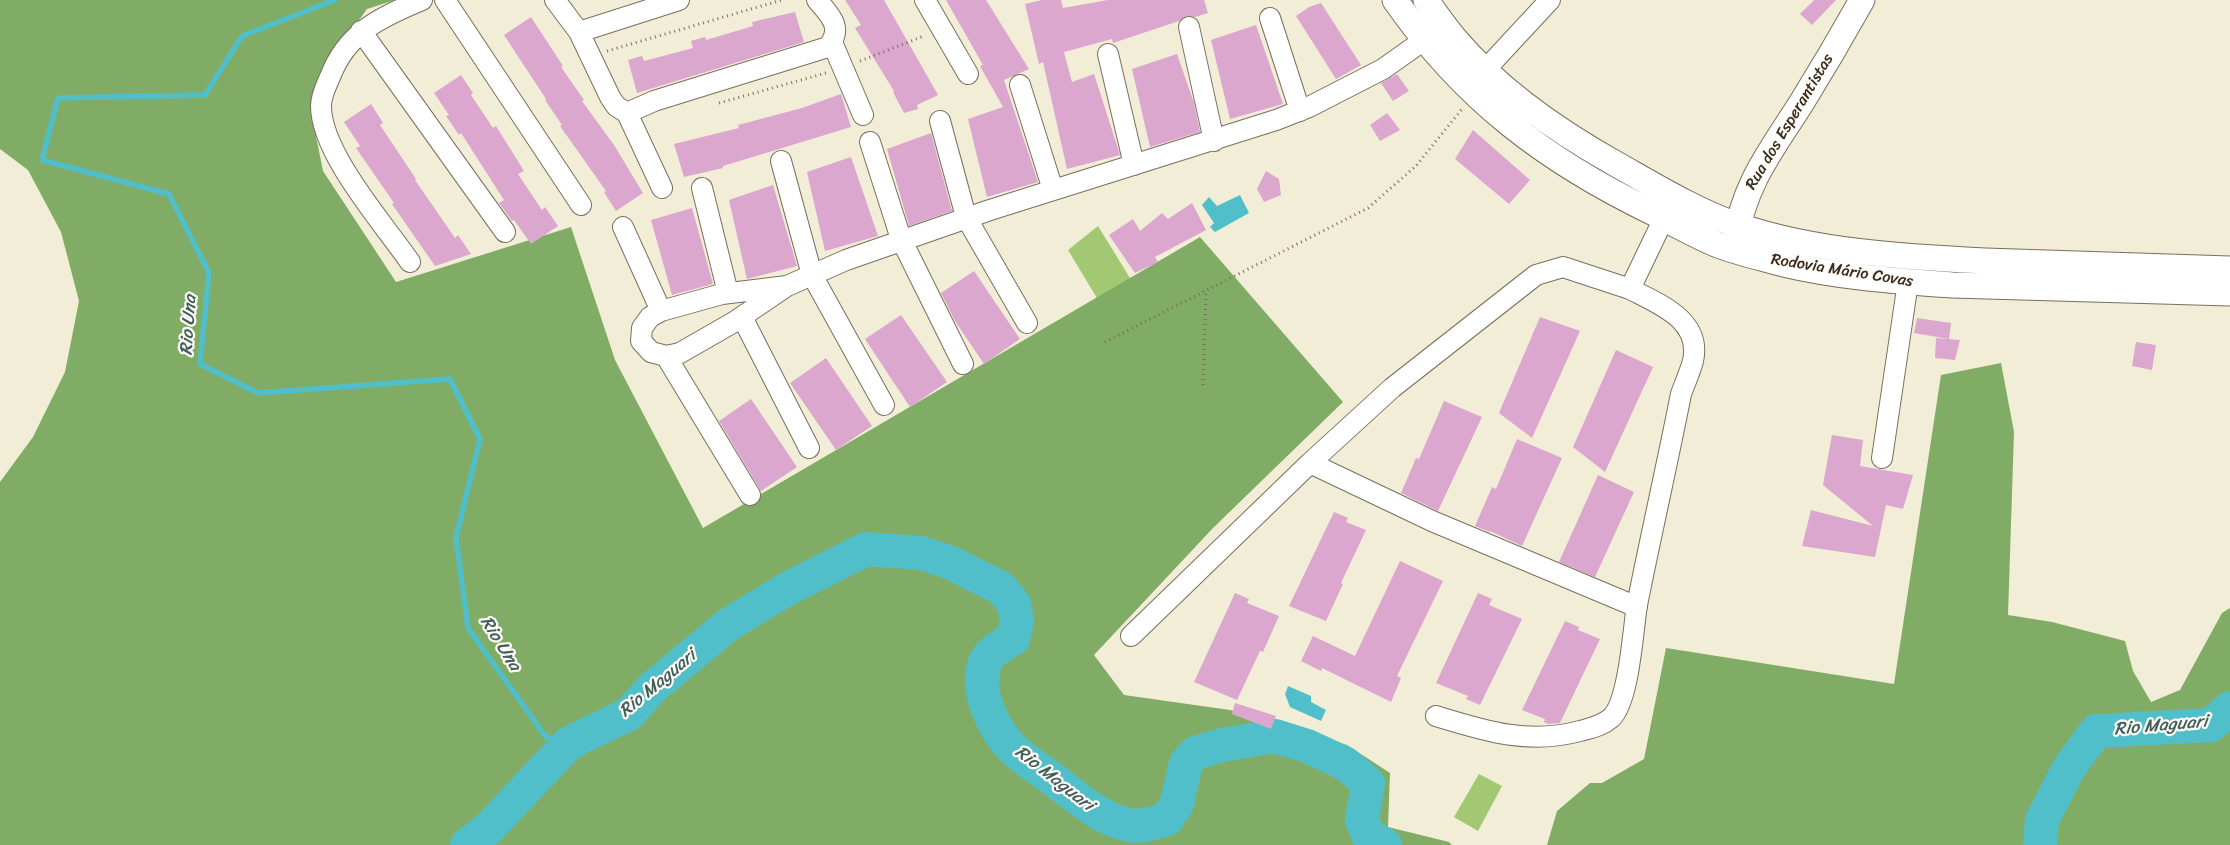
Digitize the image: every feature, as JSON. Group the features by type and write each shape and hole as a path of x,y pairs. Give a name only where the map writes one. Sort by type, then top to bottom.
{"main road":[{"name":"Rodovia Mário Covas","path":"1395,0 1424,40 1475,93 1521,134 1562,164 1612,193 1734,250 1786,264 1908,282 2230,293"},
{"name":"Rodovia Mário Covas","path":"1426,0 1455,40 1485,70 1536,114 1584,146 1698,208 1738,225 1806,242 1900,257 2230,269"},
{"name":"Rua dos Esperantistas","path":"1734,250 1743,203 1755,176 1825,64 1862,0"}],"street":[{"path":"410,262 342,168 325,129 321,105 326,86 342,51 361,31 385,16 422,0"},
{"path":"445,0 581,205"},
{"path":"555,0 579,32 610,97 616,106 627,113 662,188"},
{"path":"579,32 679,0"},
{"path":"627,113 654,102 828,47 835,36 834,25 831,17 817,0"},
{"path":"925,0 968,74"},
{"path":"1485,70 1550,0"},
{"path":"1270,18 1300,111"},
{"path":"1189,27 1214,140"},
{"path":"361,31 505,232"},
{"path":"786,286 728,293 661,312 650,317 642,328 641,341 651,352 666,356 680,352 742,317 786,286 812,274 966,217 1214,140 1300,111 1383,70 1424,40"},
{"path":"832,42 863,115"},
{"path":"1108,54 1134,165"},
{"path":"1020,85 1053,190"},
{"path":"940,120 966,217 1027,323"},
{"path":"870,142 901,240 963,364"},
{"path":"781,161 812,274 884,405"},
{"path":"702,188 728,293"},
{"path":"1630,289 1664,218"},
{"path":"623,227 661,312"},
{"path":"1131,636 1310,463 1392,388 1536,275 1563,267 1630,289 1678,317 1688,326 1693,342 1693,360 1681,394 1637,607 1627,676 1617,709 1612,718 1599,726 1571,734 1537,739 1492,733 1436,716"},
{"path":"1882,458 1908,282"},
{"path":"742,317 808,448"},
{"path":"666,356 750,495"},
{"path":"1310,463 1432,520 1637,607"}],"path":[{"path":"590,56 782,0"},
{"path":"711,105 843,68 932,33"},
{"path":"1105,342 1368,208 1416,166 1475,93"},
{"path":"1203,385 1206,290"}],"green space":[{"path":"0,0 395,0 367,9 328,63 313,121 323,171 396,282 571,227 615,360 703,528 1200,237 1343,402 1213,528 1094,655 1124,695 1230,710 1347,745 1390,773 1388,827 1449,842 1452,845 0,845 0,482 33,437 65,372 79,301 61,232 28,170 0,149"},
{"path":"1098,226 1133,283 1100,303 1068,250"},
{"path":"2001,363 2014,432 2008,615 2052,622 2125,641 2133,671 2151,702 2180,690 2222,613 2230,608 2230,845 1547,845 1557,811 1590,783 1602,783 1644,759 1666,648 1894,684 1941,375"},
{"path":"1479,774 1502,786 1478,831 1454,817"}],"water":[{"path":"1240,195 1249,213 1215,232 1210,227 1214,223 1202,205 1209,197 1217,206"},
{"path":"1288,686 1311,696 1311,702 1326,710 1321,721 1290,707 1285,694"}],"building":[{"path":"845,0 884,0 938,95 917,105 918,109 904,113 894,91 855,28 861,25"},
{"path":"946,0 986,0 1029,69 1004,80 1038,182 987,197 968,119 1003,107 980,66 983,65"},
{"path":"1042,0 1061,0 1063,8 1108,0 1204,0 1208,13 1195,17 1186,16 1179,21 1113,43 1112,39 1064,52 1072,82 1094,74 1120,155 1067,169 1043,62 1039,64 1025,4"},
{"path":"1814,0 1836,0 1812,25 1800,14"},
{"path":"1321,3 1361,65 1336,79 1296,16 1309,7"},
{"path":"795,12 804,42 637,93 628,60 642,56 644,61 693,48 691,41 705,37 706,40 753,26 752,22"},
{"path":"531,17 563,66 561,67 584,100 582,101 614,145 643,193 616,211 604,192 606,191 560,126 562,125 504,35"},
{"path":"1256,25 1283,104 1230,119 1211,40"},
{"path":"1177,54 1194,103 1200,132 1150,147 1132,69"},
{"path":"1397,74 1409,91 1393,101 1381,83"},
{"path":"461,75 473,93 471,95 493,128 496,126 524,171 518,174 542,210 545,207 558,226 531,244 499,203 504,200 461,133 459,135 446,116 449,115 434,93"},
{"path":"841,94 851,127 723,166 723,168 684,177 674,144 739,128 738,125 802,108"},
{"path":"371,104 383,123 380,125 415,180 455,238 458,235 471,254 435,266 392,204 394,203 356,148 360,146 344,122"},
{"path":"1387,113 1400,130 1380,141 1370,125"},
{"path":"1473,130 1530,180 1509,204 1455,159"},
{"path":"931,133 952,211 909,226 887,149"},
{"path":"851,157 878,236 825,251 807,172"},
{"path":"1266,171 1279,179 1281,195 1264,202 1257,189"},
{"path":"773,185 797,266 747,279 729,200"},
{"path":"1192,203 1206,230 1155,257 1158,262 1135,273 1109,235 1133,219 1140,231 1162,213 1168,219"},
{"path":"692,208 713,284 672,295 651,220"},
{"path":"974,271 1020,339 984,364 955,321 941,293"},
{"path":"901,315 947,382 910,407 865,339"},
{"path":"1540,317 1580,331 1532,438 1499,413"},
{"path":"1917,318 1951,323 1949,339 1914,333"},
{"path":"1936,338 1960,340 1955,360 1935,358"},
{"path":"2136,342 2156,345 2152,370 2132,366"},
{"path":"1616,350 1653,367 1605,472 1573,447"},
{"path":"826,358 872,426 836,450 790,383"},
{"path":"751,399 797,467 761,491 719,421"},
{"path":"1444,401 1482,417 1438,511 1401,493 1416,458 1419,459"},
{"path":"1832,435 1863,440 1860,466 1913,475 1903,509 1886,505 1875,557 1802,546 1811,510 1873,526 1823,485"},
{"path":"1517,439 1562,458 1522,546 1475,526 1492,487 1496,489"},
{"path":"1598,475 1634,492 1595,577 1559,562"},
{"path":"1334,512 1348,518 1346,522 1366,530 1341,583 1343,584 1326,621 1289,606"},
{"path":"1400,561 1443,581 1397,676 1401,678 1391,702 1322,668 1321,671 1301,661 1313,636 1355,656"},
{"path":"1235,593 1249,599 1247,603 1279,616 1263,652 1260,651 1237,700 1194,682"},
{"path":"1478,593 1492,599 1489,605 1522,619 1480,705 1466,699 1468,696 1436,683"},
{"path":"1565,621 1579,627 1578,630 1600,639 1560,723 1548,724 1544,722 1545,719 1522,710"},
{"path":"1235,703 1276,716 1271,729 1232,714"}],"waterway":[{"name":"Rio Una","path":"335,0 242,36 205,95 58,98 42,160 169,194 209,273 200,364 258,393 450,379 480,439 456,538 468,628 546,737 569,743"},
{"name":"Rio Maguari","path":"467,845 489,828 569,743 629,714 652,688 729,624 787,589 866,549 921,553 949,562 1001,588 1014,604 1017,621 1013,639 991,654 986,660 983,671 984,695 992,719 1017,753 1100,814 1134,826 1167,819 1177,804 1186,763 1195,753 1222,745 1275,736 1307,746 1346,764 1368,783 1362,820 1368,835 1385,845"},
{"name":"Rio Maguari","path":"2040,845 2042,820 2069,768 2096,731 2211,725 2230,708"}]}
